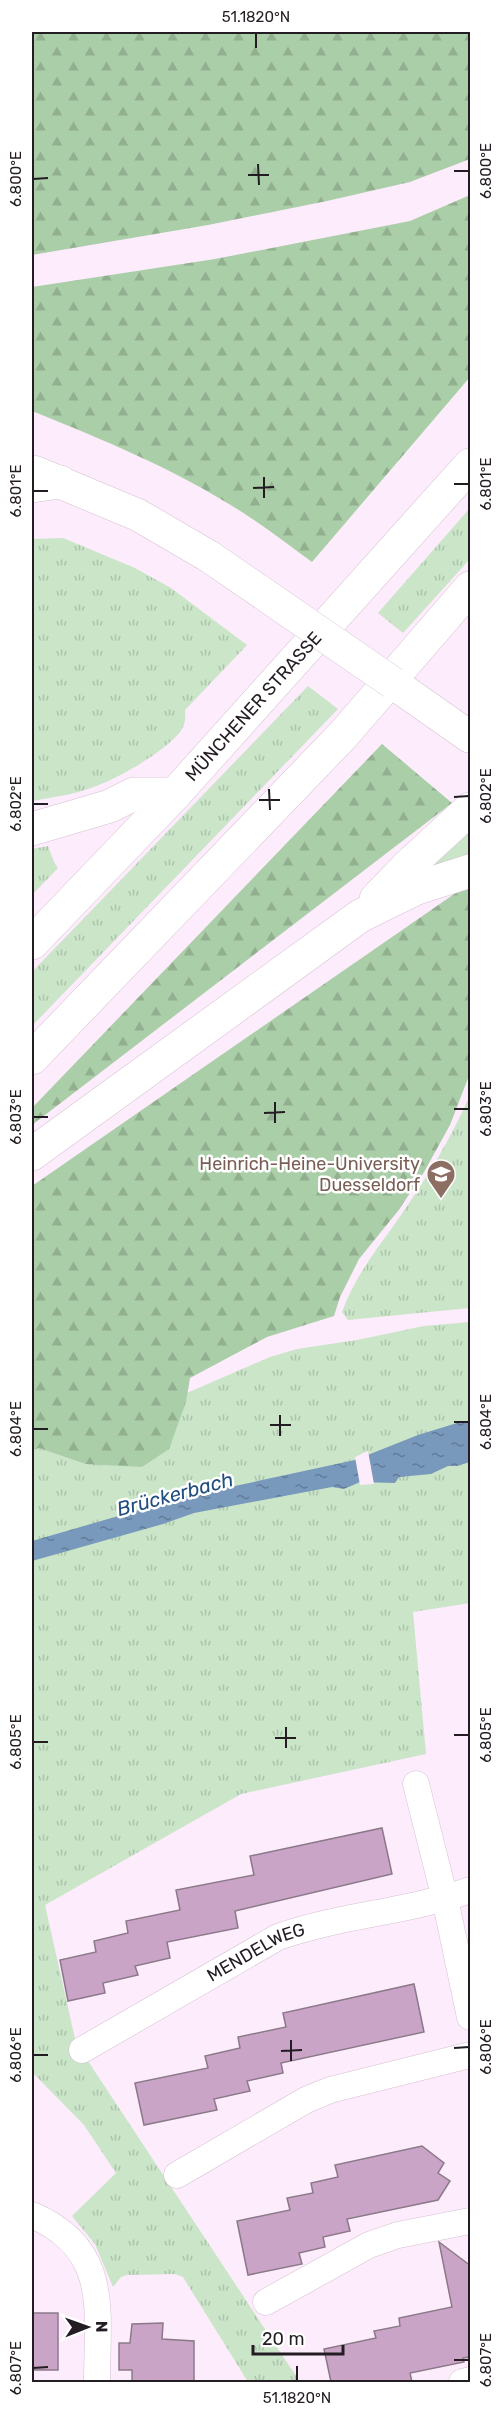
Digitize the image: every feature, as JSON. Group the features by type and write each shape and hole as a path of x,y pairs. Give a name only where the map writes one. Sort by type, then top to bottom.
{"highway":[{"name":"MÜNCHENER STRASSE","path":"32,942 175,794 471,465"},
{"path":"32,1058 343,735 471,588"},
{"path":"32,829 110,806 134,794 175,794"},
{"path":"360,916 409,865 471,808"},
{"path":"32,1154 360,916 417,888 471,871"}],"street":[{"path":"41,480 138,516 210,557 467,735"},
{"path":"416,1784 445,1899 471,2017"},
{"name":"MENDELWEG","path":"82,2050 278,1937 306,1927 445,1899 471,1890"},
{"path":"177,2175 306,2100 330,2090 471,2055"},
{"path":"32,2215 44,2220 66,2236 82,2253 93,2274 97,2296 97,2382"},
{"path":"266,2302 369,2246 398,2235 471,2221"},
{"path":"462,2382 471,2380"}],"green space":[{"path":"32,32 470,32 470,159 410,182 327,201 208,225 32,255"},
{"path":"470,195 470,377 312,562 220,498 114,445 32,411 32,287 215,259 410,221"},
{"path":"470,508 470,559 403,633 378,613"},
{"path":"63,538 135,568 171,588 247,645 185,710 185,721 180,732 154,755 119,776 91,788 32,801 32,539"},
{"path":"308,686 338,709 32,1026 32,972"},
{"path":"382,744 452,803 32,1125 32,1108"},
{"path":"470,830 470,854 429,868"},
{"path":"48,846 58,868 32,895 32,849"},
{"path":"470,888 470,1073 450,1125 424,1172 398,1211 359,1259 340,1297 334,1316 267,1337 190,1378 186,1402 169,1449 142,1467 85,1464 39,1448 32,1451 32,1186 460,890"},
{"name":"Heinrich-Heine-University Duesseldorf","path":"470,1095 470,1308 348,1320 342,1312 353,1286 428,1174"},
{"path":"470,1322 470,1603 413,1612 426,1754 241,1794 45,1905 76,2043 300,2382 248,2382 183,2277 175,2274 127,2275 121,2277 113,2287 95,2244 72,2216 116,2173 84,2125 32,2072 32,1451 39,1448 85,1464 108,1464 186,1402 187,1393 270,1357 297,1349 357,1340 424,1326"}],"water":[{"path":"470,1422 470,1462 448,1466 431,1474 399,1477 395,1483 360,1482 344,1489 332,1487 194,1513 32,1561 32,1541 184,1497 355,1460 418,1435 457,1423"}],"pier":[{"path":"368,1451 374,1484 360,1485 355,1457"}],"building":[{"path":"382,1828 392,1874 235,1911 238,1928 167,1942 170,1958 135,1966 138,1975 103,1983 105,1993 68,2001 60,1960 96,1952 94,1941 128,1933 126,1921 180,1910 176,1890 254,1875 250,1856"},
{"path":"414,1984 424,2032 281,2063 283,2073 247,2081 250,2091 214,2099 217,2110 144,2125 135,2083 208,2068 205,2056 240,2048 238,2037 286,2027 283,2013"},
{"path":"422,2146 444,2163 438,2173 450,2181 438,2200 347,2219 350,2231 323,2237 325,2247 299,2253 302,2264 248,2275 237,2221 290,2210 287,2198 313,2193 311,2183 338,2177 335,2165"},
{"path":"439,2242 471,2266 471,2357 463,2358 464,2362 410,2373 412,2382 331,2382 324,2349 376,2338 374,2331 400,2326 399,2318 452,2307"},
{"path":"32,2313 58,2313 58,2370 32,2370"},
{"path":"163,2323 162,2339 194,2341 194,2382 132,2382 132,2370 119,2370 119,2343 130,2343 132,2324"}],"place":[{"name":"Heinrich-Heine-University Duesseldorf","path":"441,1200"}],"water label":[{"name":"Brückerbach","path":"175,1494"}]}
